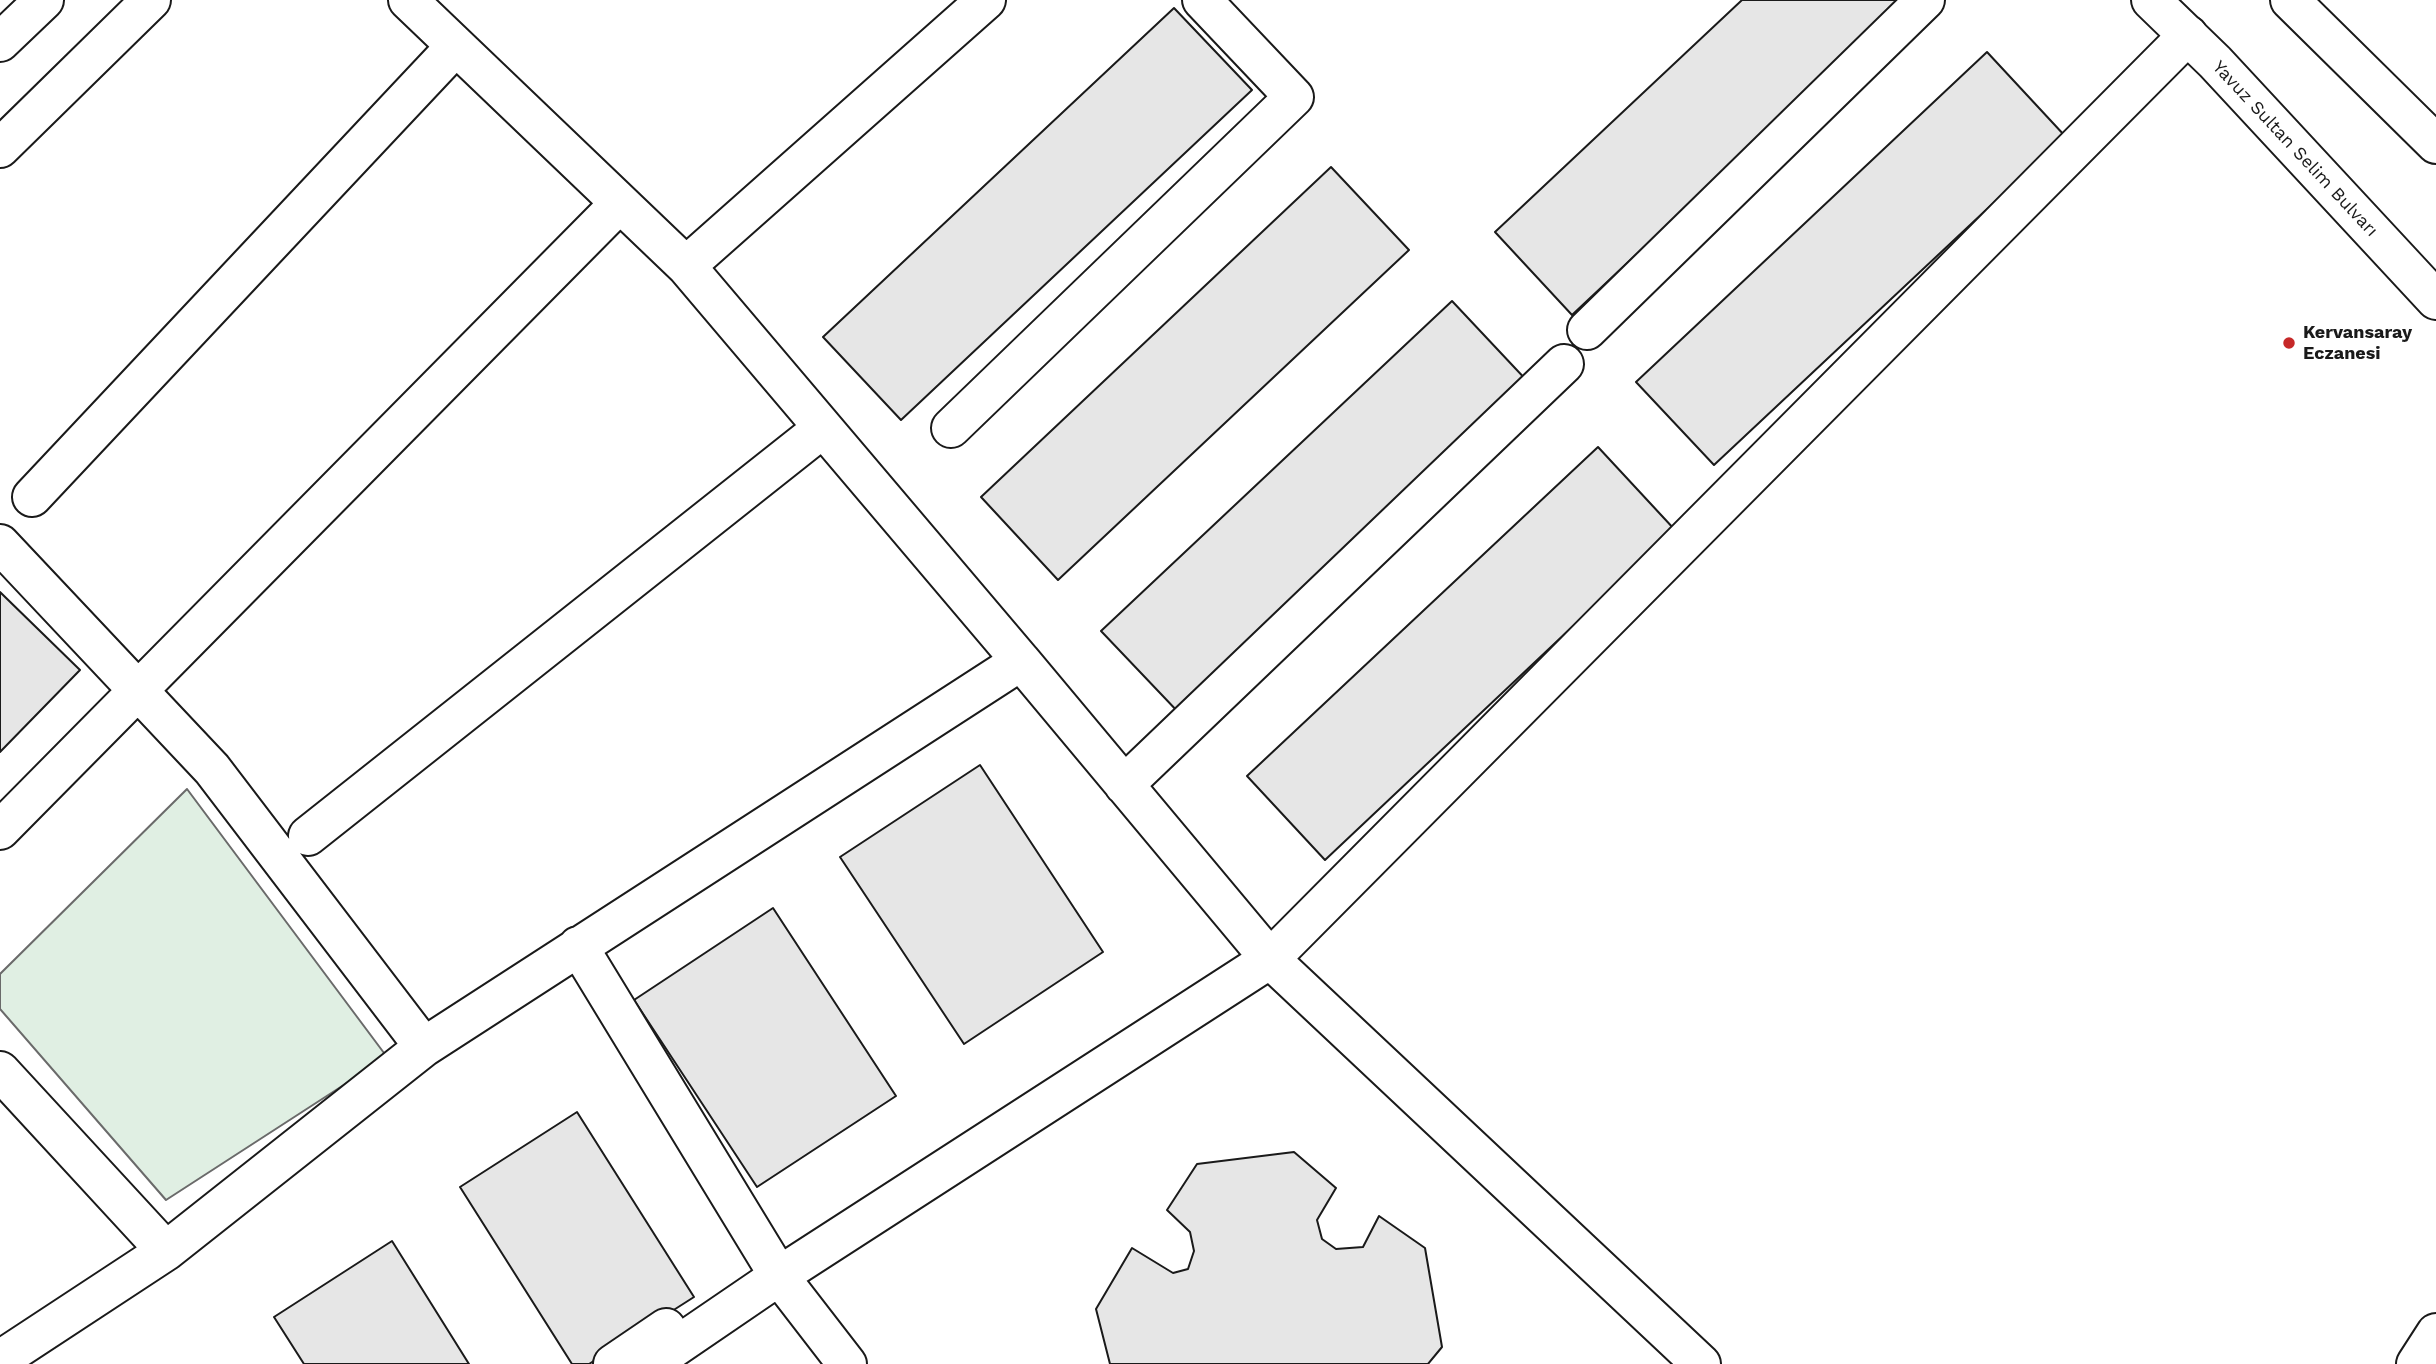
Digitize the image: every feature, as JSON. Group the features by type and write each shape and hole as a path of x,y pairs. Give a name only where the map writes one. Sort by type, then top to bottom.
{"street":[{"path":"0,42 44,0"},
{"path":"0,148 151,0"},
{"path":"408,0 686,266 1270,959 1700,1364"},
{"path":"686,266 986,0"},
{"path":"951,428 1294,97 1202,0"},
{"path":"1587,330 1925,0"},
{"name":"Yavuz Sultan Selim Bulvarı","path":"2151,0 2436,300"},
{"path":"2290,0 2436,144"},
{"path":"613,1364 1270,959 2188,36"},
{"path":"32,496 456,46"},
{"path":"0,830 620,203"},
{"path":"1124,785 1564,363"},
{"path":"309,836 823,428"},
{"path":"0,544 212,769 424,1047"},
{"path":"0,1360 166,1251 424,1047 1021,661"},
{"path":"578,946 774,1267 847,1364"},
{"path":"0,1071 166,1251"},
{"path":"650,1364 774,1267"},
{"path":"2416,1364 2436,1333"}],"green space":[{"path":"187,789 387,1057 166,1200 0,1009 0,974"}],"building":[{"path":"1742,0 1907,0 1572,315 1495,232"},
{"path":"1174,8 1252,90 901,420 823,337"},
{"path":"1987,52 2065,136 1714,465 1636,382"},
{"path":"1331,167 1409,250 1058,580 981,497"},
{"path":"1452,301 1530,384 1180,714 1101,631"},
{"path":"1598,447 1675,530 1325,860 1247,776"},
{"path":"0,592 80,670 0,752"},
{"path":"980,765 1103,952 964,1044 840,857"},
{"path":"773,908 896,1096 757,1187 634,1000"},
{"path":"577,1112 694,1297 589,1364 572,1364 460,1187"},
{"path":"1294,1152 1336,1188 1317,1220 1322,1239 1336,1249 1363,1247 1379,1216 1425,1248 1442,1347 1428,1364 1110,1364 1096,1309 1132,1248 1173,1273 1188,1269 1194,1251 1190,1232 1167,1210 1197,1164"},
{"path":"392,1241 469,1364 304,1364 274,1317"}],"place":[{"name":"Kervansaray Eczanesi","path":"2289,343"}]}
